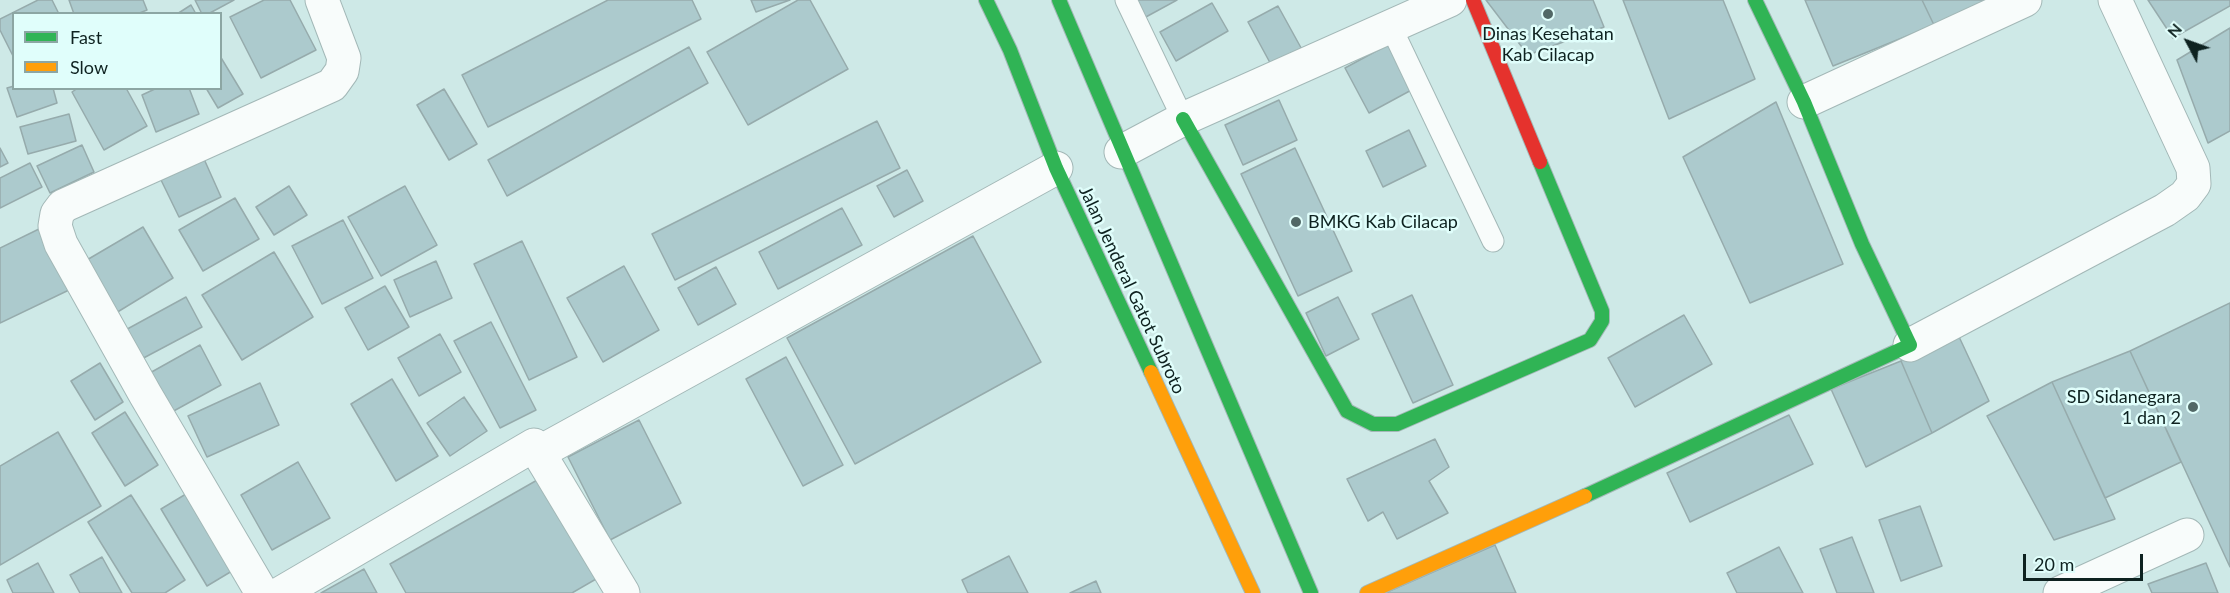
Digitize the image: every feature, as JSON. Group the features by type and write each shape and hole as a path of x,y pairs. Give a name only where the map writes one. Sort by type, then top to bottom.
{"street":[{"path":"262,593 145,394 61,244 55,226 57,214 63,206 332,85 342,71 344,58 322,0"},
{"name":"Jalan Jenderal Gatot Subroto","path":"986,0 1010,50 1056,168 1253,593"},
{"path":"1059,0 1311,593"},
{"path":"1122,152 1183,119 1450,0"},
{"path":"1183,119 1347,411 1373,424 1397,424 1590,340 1602,321 1602,311 1473,0"},
{"path":"1755,0 1804,102 1862,244 1910,345"},
{"path":"1804,102 2025,0"},
{"path":"1367,593 1505,533 1910,345 2165,210 2185,196 2194,184 2193,168 2115,0"},
{"path":"540,452 1056,168"},
{"path":"281,593 534,445 623,593"},
{"path":"2060,593 2187,535"}],"lane":[{"path":"1126,0 1183,119"},
{"path":"1391,27 1493,241"}],"building":[{"path":"38,0 52,0 58,12 14,12"},
{"path":"69,0 143,0 147,10 142,12 73,12"},
{"path":"195,0 234,0 212,12 201,12"},
{"path":"264,0 290,0 316,50 261,78 230,17"},
{"path":"608,0 692,0 701,19 488,127 462,75"},
{"path":"751,0 790,0 756,12"},
{"path":"798,0 810,0 848,69 748,125 707,52"},
{"path":"1135,0 1177,0 1144,18"},
{"name":"Dinas Kesehatan Kab Cilacap","path":"1486,0 1593,0 1604,27 1528,55"},
{"path":"1623,0 1723,0 1755,79 1669,119"},
{"path":"1805,0 1922,0 1934,25 1833,66"},
{"path":"1922,0 1992,0 1934,25"},
{"path":"2148,0 2230,0 2230,6 2173,38"},
{"path":"1212,3 1228,31 1176,61 1160,32"},
{"path":"191,5 195,12 180,12"},
{"path":"1278,6 1305,55 1275,72 1248,22"},
{"path":"12,13 12,54 0,30 0,19"},
{"path":"2230,28 2230,131 2208,143 2177,60"},
{"path":"1393,42 1417,87 1369,113 1345,68"},
{"path":"689,47 708,83 507,196 488,160"},
{"path":"222,59 243,94 218,108 207,90 222,90"},
{"path":"7,88 54,90 57,103 17,117"},
{"path":"444,89 477,144 449,160 417,105"},
{"path":"75,90 127,90 147,126 104,150 72,92"},
{"path":"153,90 190,90 199,114 156,132 142,95"},
{"path":"1279,100 1297,140 1243,165 1225,125"},
{"path":"1776,102 1843,264 1750,303 1683,157"},
{"path":"69,114 76,141 28,154 20,127"},
{"path":"877,121 900,168 675,280 652,234"},
{"path":"1409,130 1426,166 1383,187 1366,151"},
{"path":"82,145 94,172 50,193 37,166"},
{"path":"0,148 8,163 0,167"},
{"name":"BMKG Kab Cilacap","path":"1295,148 1352,271 1298,296 1241,174"},
{"path":"204,159 221,197 179,217 161,180"},
{"path":"30,163 42,187 0,208 0,178"},
{"path":"907,170 923,201 894,217 877,186"},
{"path":"289,186 307,215 274,235 256,207"},
{"path":"405,186 437,245 381,276 348,217"},
{"path":"235,198 259,239 203,271 179,230"},
{"path":"842,208 862,245 778,289 759,252"},
{"path":"343,220 373,278 322,304 292,246"},
{"path":"143,227 173,278 111,316 80,264"},
{"path":"41,228 69,290 0,323 0,248"},
{"path":"973,236 1041,362 855,464 787,338"},
{"path":"522,241 577,357 529,380 474,264"},
{"path":"274,252 313,317 242,360 202,295"},
{"path":"436,261 452,298 410,317 394,280"},
{"path":"624,266 659,330 603,362 567,298"},
{"path":"716,267 736,304 698,325 678,288"},
{"path":"385,286 409,327 368,350 345,308"},
{"path":"1412,295 1453,385 1413,403 1372,314"},
{"path":"186,297 202,327 136,362 120,333"},
{"path":"1338,297 1359,339 1326,356 1306,313"},
{"name":"SD Sidanegara 1 dan 2","path":"2230,303 2230,567 2130,351"},
{"path":"1684,315 1712,364 1635,407 1608,358"},
{"path":"491,322 536,410 500,428 454,341"},
{"path":"1954,326 1989,401 1932,433 1901,361"},
{"path":"440,334 461,372 419,396 398,358"},
{"path":"200,345 221,385 170,413 148,374"},
{"path":"2130,351 2181,462 2105,498 2052,382"},
{"path":"786,357 843,465 803,486 746,379"},
{"path":"1901,361 1932,433 1866,467 1831,389"},
{"path":"100,363 123,402 95,420 71,381"},
{"path":"392,379 438,456 396,481 351,404"},
{"path":"2052,382 2115,519 2054,540 1987,416"},
{"path":"260,383 279,425 207,457 188,416"},
{"path":"464,397 487,431 450,456 427,423"},
{"path":"125,412 158,465 125,486 92,433"},
{"path":"1789,415 1813,464 1690,522 1667,473"},
{"path":"639,420 681,503 610,540 568,457"},
{"path":"58,432 101,506 0,565 0,466"},
{"path":"1435,439 1449,467 1429,481 1448,513 1397,539 1383,512 1368,521 1347,479"},
{"path":"298,462 330,518 272,550 241,495"},
{"path":"546,475 603,575 572,593 406,593 390,564"},
{"path":"191,491 237,568 207,586 161,509"},
{"path":"131,495 185,580 165,593 132,593 88,522"},
{"path":"1920,506 1942,566 1901,581 1879,520"},
{"path":"1852,537 1874,593 1837,593 1820,549"},
{"path":"1495,545 1516,593 1385,593"},
{"path":"1779,547 1803,593 1737,593 1727,573"},
{"path":"1009,556 1028,593 968,593 962,580"},
{"path":"102,557 122,593 80,593 70,575"},
{"path":"38,563 54,593 13,593 7,580"},
{"path":"2206,563 2218,593 2152,593 2148,584"},
{"path":"364,569 377,593 321,593"},
{"path":"1096,581 1101,593 1070,593"}],"traffic: fast":[{"path":"986,0 1010,50 1056,168 1151,372"},
{"path":"1059,0 1311,593"},
{"path":"1585,496 1910,345 1862,244 1804,102 1755,0"},
{"path":"1183,119 1347,411 1373,424 1397,424 1590,340 1602,321 1602,311 1540,162"}],"traffic: slow":[{"path":"1151,372 1253,593"},
{"path":"1367,593 1585,496"}],"traffic: jam":[{"path":"1473,0 1540,162"}],"place":[{"name":"Dinas Kesehatan Kab Cilacap","path":"1548,14"},
{"name":"BMKG Kab Cilacap","path":"1296,222"},
{"name":"SD Sidanegara 1 dan 2","path":"2193,407"}]}
